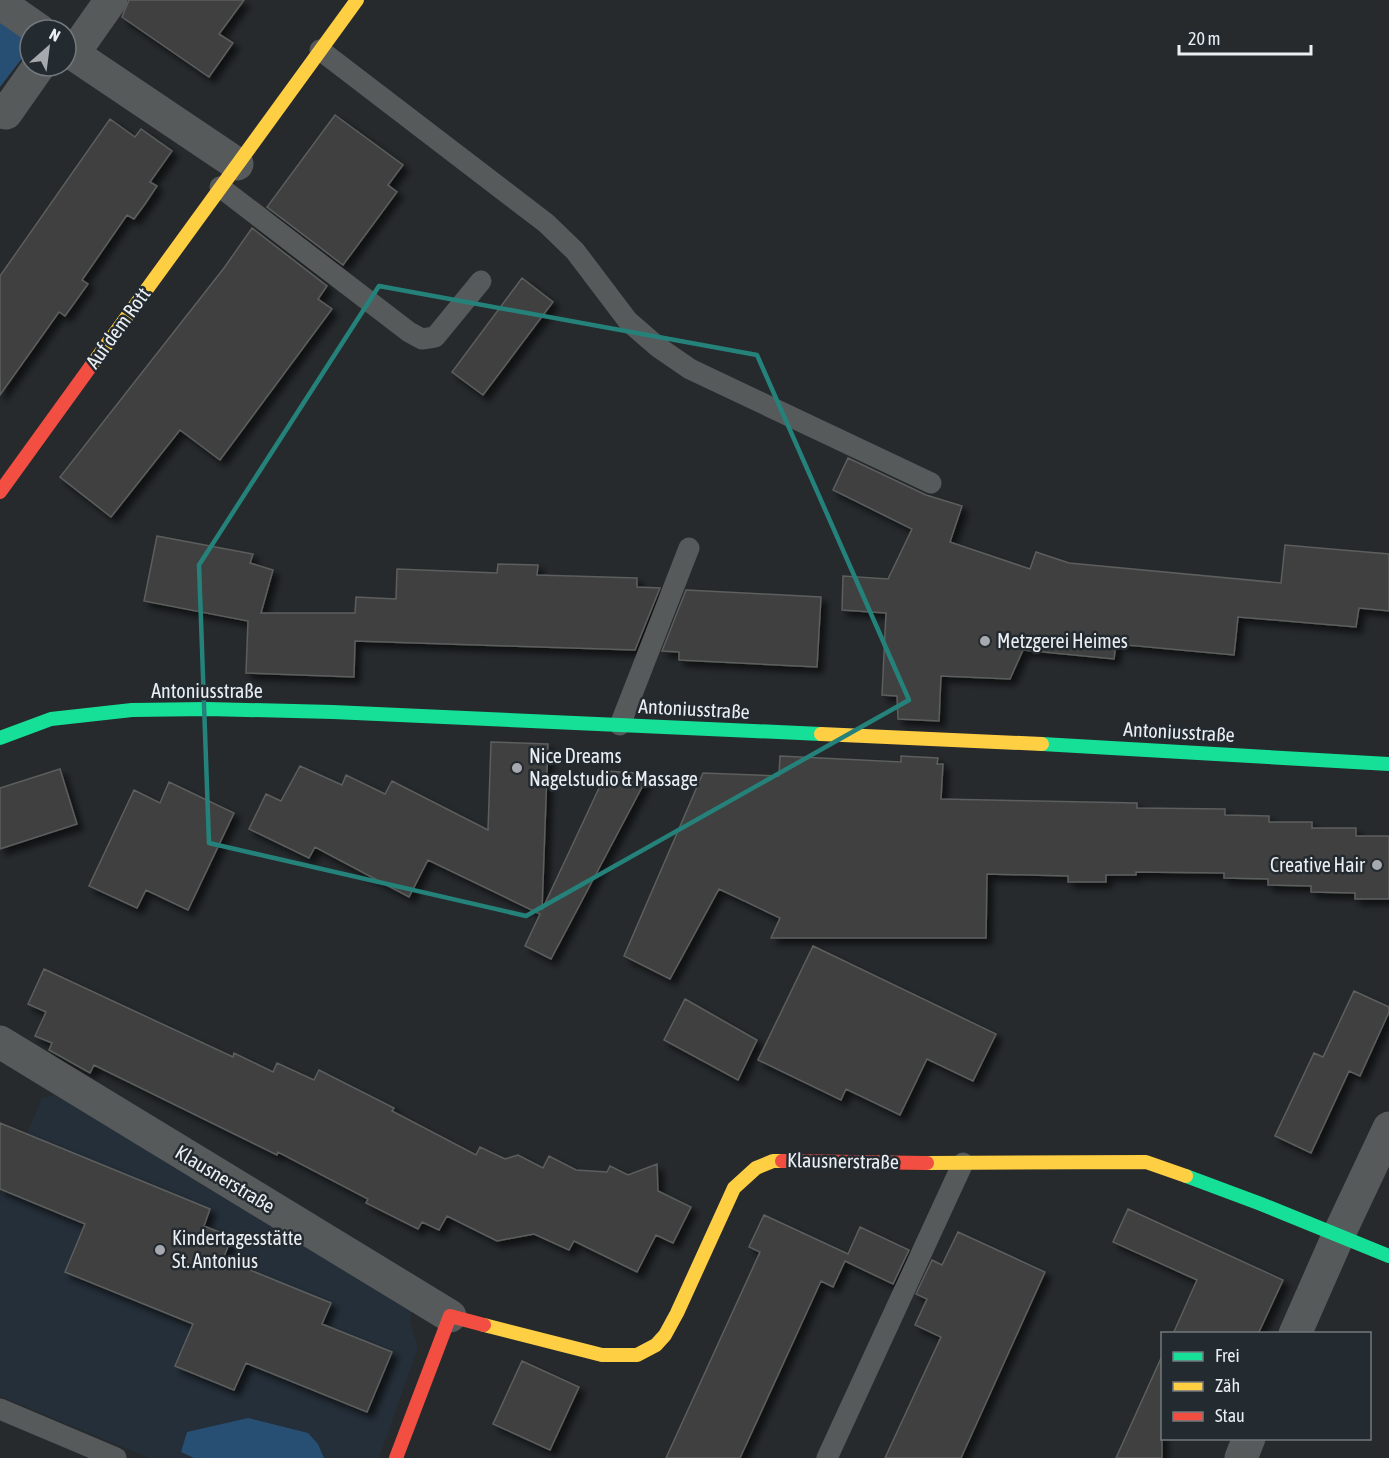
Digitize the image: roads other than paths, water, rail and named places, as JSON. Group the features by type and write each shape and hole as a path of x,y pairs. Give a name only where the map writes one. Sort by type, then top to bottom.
{"street":[{"path":"78,41 111,0"},
{"name":"Auf dem Rott","path":"0,492 357,0"},
{"path":"0,3 22,18"},
{"path":"78,57 229,176"},
{"path":"0,109 6,113 31,78"},
{"name":"Antoniusstraße","path":"0,738 51,719 132,710 333,712 1065,745 1389,764"},
{"name":"Klausnerstraße","path":"0,1042 450,1316 602,1355 637,1355 656,1345 665,1335 734,1188 746,1174 757,1166 773,1161 1146,1162 1339,1234 1389,1256"},
{"path":"1296,1332 1389,1128"},
{"path":"396,1458 450,1316"},
{"path":"1240,1458 1248,1440"}],"lane":[{"path":"320,50 546,223 575,251 628,321 658,347 690,369 931,483"},
{"path":"229,176 409,332 422,339 435,337 481,281"},
{"path":"620,725 689,548"},
{"path":"827,1458 963,1163"},
{"path":"0,1410 116,1458"}],"place":[{"name":"Metzgerei Heimes","path":"985,641"},
{"name":"Nice Dreams Nagelstudio & Massage","path":"517,768"},
{"name":"Creative Hair","path":"1377,865"},
{"name":"Kindertagesstätte St. Antonius","path":"160,1250"}]}
